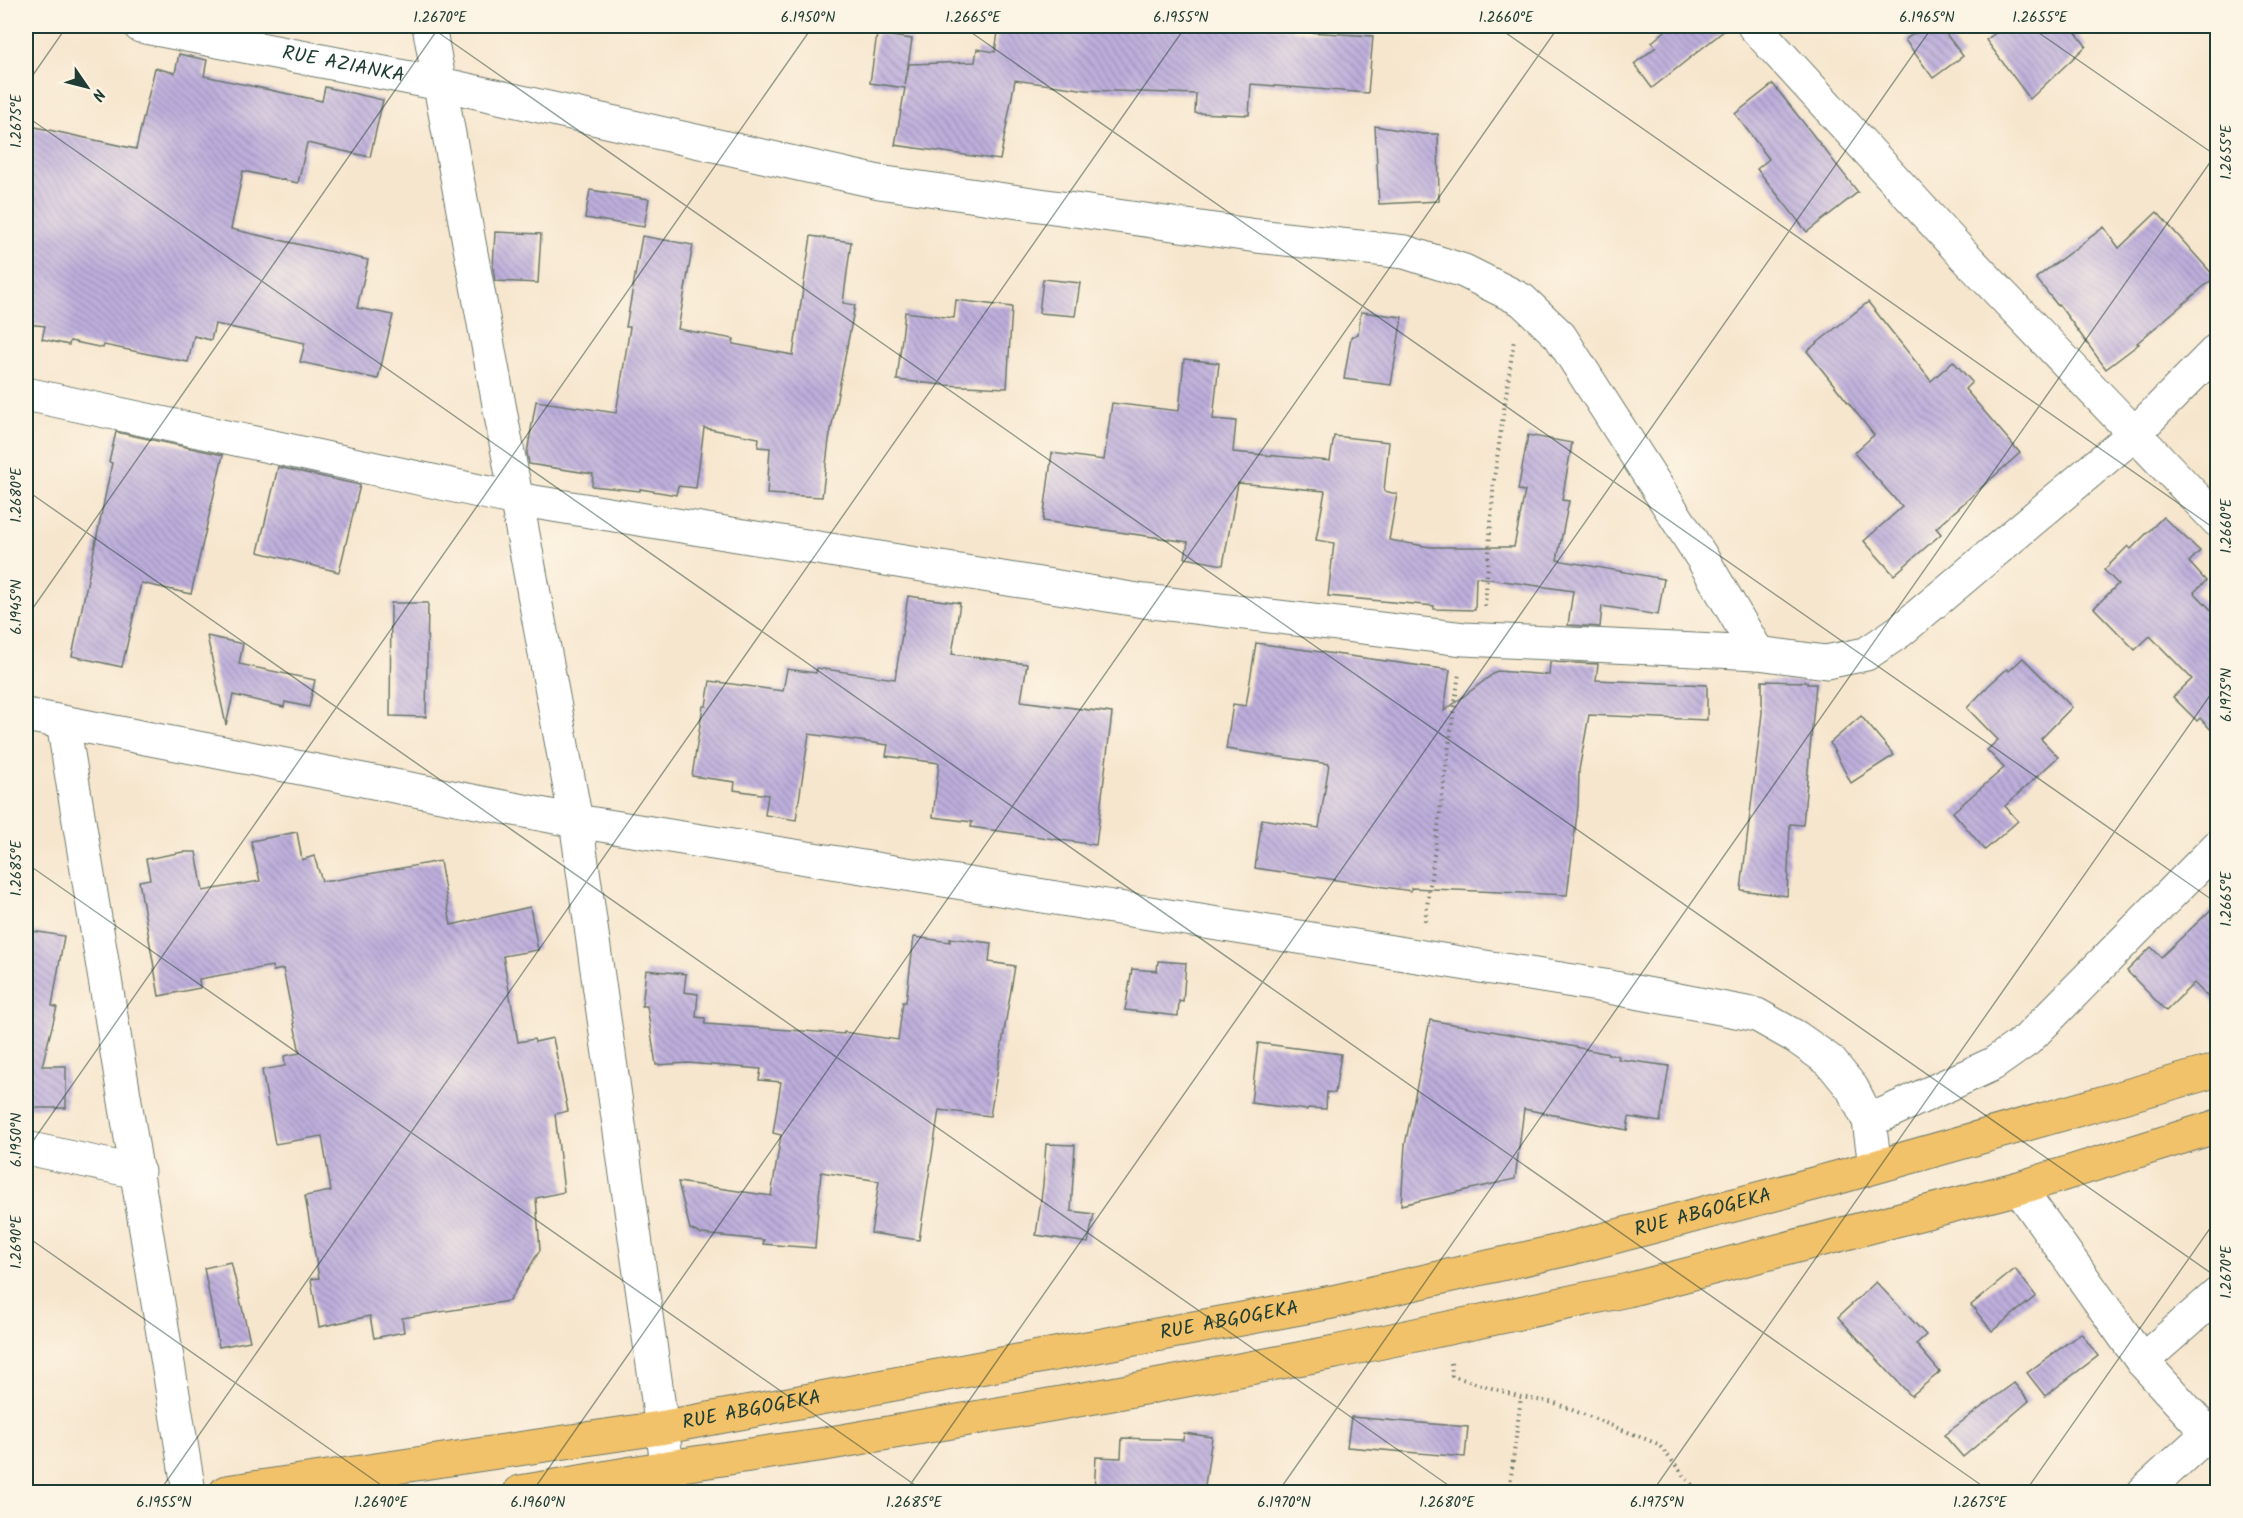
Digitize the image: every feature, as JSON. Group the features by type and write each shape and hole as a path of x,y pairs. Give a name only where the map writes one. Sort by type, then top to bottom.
{"main road":[{"name":"RUE ABGOGEKA","path":"226,1492 660,1428 1332,1302 1568,1248 1875,1166 2217,1070"},
{"name":"RUE ABGOGEKA","path":"520,1492 670,1480 825,1444 1335,1352 1449,1326 1628,1290 2019,1188 2217,1126"}],"street":[{"name":"RUE AZIANKA","path":"140,26 441,84 879,182 1257,236 1405,252 1464,271 1522,300 1560,336 1701,556 1758,653"},
{"path":"429,26 576,821 660,1428 670,1480"},
{"path":"1754,26 1961,252 2217,521"},
{"path":"26,394 516,499 1144,601 1473,640 1758,653 1826,662 1866,654 1900,631 2133,435 2217,349"},
{"path":"26,715 576,821 1604,986 1757,1015 1796,1037 1830,1061 1852,1089 1869,1121 1875,1166"},
{"path":"63,723 189,1492"},
{"path":"1869,1121 1993,1064 2027,1040 2217,846"},
{"path":"26,1148 138,1172"},
{"path":"2019,1188 2142,1361 2201,1424 2205,1433 2200,1441 2144,1492"},
{"path":"2142,1361 2217,1294"}],"path":[{"path":"1420,957 1473,640 1515,327 1522,300"},
{"path":"1449,1326 1452,1376 1521,1397 1555,1403 1658,1444 1698,1492"},
{"path":"1509,1492 1521,1397"}],"building":[{"path":"999,26 1254,26 1293,28 1292,31 1373,36 1368,93 1251,84 1249,115 1195,113 1196,94 1087,90 1015,80 1000,160 895,145 905,88 870,83 877,34 912,39 905,85 909,64 975,62 977,49 995,52"},
{"path":"1671,26 1730,26 1652,88 1634,64 1656,47 1652,42"},
{"path":"1924,26 1940,26 1963,56 1933,78 1905,40"},
{"path":"2005,26 2071,26 2086,46 2030,99 1986,40"},
{"path":"179,54 207,60 204,76 322,101 325,87 383,100 370,157 307,143 298,183 243,171 231,229 368,260 357,308 393,315 378,379 300,362 305,343 215,324 211,340 194,336 188,362 104,345 103,348 70,341 69,345 42,339 45,326 26,324 26,125 136,149 155,68 175,73"},
{"path":"1773,84 1858,192 1807,232 1757,169 1769,159 1735,114"},
{"path":"1375,126 1423,134 1438,134 1439,201 1379,204"},
{"path":"590,190 649,199 644,227 585,218"},
{"path":"2157,212 2215,277 2137,343 2139,344 2106,369 2036,278 2104,227 2119,248"},
{"path":"495,232 541,234 538,283 495,281 493,268"},
{"path":"642,236 693,245 678,329 734,339 733,344 793,355 811,236 851,242 843,303 855,305 829,440 822,497 767,494 770,448 758,447 759,438 704,428 696,488 678,486 676,495 640,489 640,491 592,486 593,474 529,464 527,453 536,401 616,413 630,327 626,327"},
{"path":"1043,279 1080,283 1075,316 1039,313"},
{"path":"956,300 1012,307 1007,388 897,380 905,312 954,318"},
{"path":"1868,302 1931,381 1953,361 1972,382 1965,389 2020,453 1936,528 1941,534 1894,575 1864,541 1902,507 1854,453 1874,435 1807,351"},
{"path":"1361,312 1402,317 1391,385 1344,379 1351,337 1358,334"},
{"path":"1184,359 1219,363 1213,419 1236,421 1233,452 1330,461 1334,436 1389,442 1384,491 1397,494 1389,540 1430,547 1514,547 1525,491 1518,490 1528,435 1572,443 1562,500 1569,501 1557,560 1664,579 1658,615 1602,606 1600,627 1568,625 1573,591 1476,577 1475,610 1434,609 1434,606 1328,596 1334,543 1316,540 1325,491 1238,483 1223,565 1185,558 1188,542 1043,521 1052,453 1104,460 1112,403 1179,411"},
{"path":"116,432 223,455 191,594 141,583 122,667 72,656 112,463 109,462"},
{"path":"278,467 360,485 339,572 258,552"},
{"path":"2163,517 2200,551 2189,562 2206,581 2194,592 2217,616 2217,736 2200,718 2197,721 2173,697 2192,679 2150,636 2135,650 2094,608 2118,584 2104,570 2128,546 2131,549"},
{"path":"908,596 960,603 952,654 1027,664 1021,701 1112,713 1096,845 971,827 972,822 933,817 939,763 886,756 888,745 809,734 796,820 765,815 768,795 734,790 735,782 692,776 703,706 706,706 710,681 783,691 787,669 816,673 817,668 895,679"},
{"path":"391,603 428,603 426,717 390,716"},
{"path":"207,636 243,644 239,664 315,680 309,707 285,702 284,707 233,695 226,725"},
{"path":"1256,643 1450,670 1444,711 1497,671 1549,675 1550,662 1598,664 1596,680 1707,685 1707,720 1589,715 1579,770 1578,806 1567,895 1411,888 1411,891 1255,868 1262,819 1319,828 1329,764 1226,749 1233,704 1246,706"},
{"path":"2023,658 2072,707 2041,739 2058,757 2005,806 2018,821 1985,850 1953,812 2004,768 1987,750 1998,740 1967,708 1989,685"},
{"path":"1762,681 1816,684 1803,825 1790,824 1787,896 1741,890 1762,713"},
{"path":"1861,716 1894,755 1851,783 1830,743"},
{"path":"297,832 302,860 314,856 322,881 440,861 451,925 530,907 538,950 503,956 518,1042 534,1039 535,1042 553,1038 568,1111 555,1114 564,1192 536,1198 540,1250 509,1301 402,1318 404,1332 374,1338 370,1316 319,1327 311,1279 319,1278 305,1196 331,1191 322,1136 275,1144 262,1070 285,1066 284,1056 300,1053 283,969 273,971 272,966 199,979 200,988 159,996 139,881 150,879 146,859 183,852 196,852 203,891 260,881 251,841"},
{"path":"2217,904 2217,1006 2194,983 2166,1011 2127,971 2151,947 2161,957"},
{"path":"26,930 64,936 52,1006 57,1007 42,1066 66,1066 66,1108 26,1108"},
{"path":"914,937 950,942 950,938 991,943 989,962 1015,966 990,1116 939,1110 919,1240 871,1233 879,1181 821,1172 815,1248 763,1244 764,1240 701,1234 690,1229 678,1182 771,1196 781,1135 773,1133 781,1082 759,1080 761,1069 688,1063 656,1065 647,1006 642,1006 646,970 686,974 684,992 698,994 696,1017 705,1018 705,1024 844,1034 844,1032 898,1040 903,1002 906,1002"},
{"path":"1158,961 1186,963 1183,1002 1179,1001 1178,1016 1125,1010 1132,969 1157,971"},
{"path":"1430,1020 1619,1056 1618,1059 1669,1066 1660,1122 1629,1117 1627,1130 1524,1109 1515,1179 1401,1205 1405,1145"},
{"path":"1258,1043 1341,1054 1335,1093 1327,1092 1326,1109 1308,1108 1307,1110 1251,1103"},
{"path":"1046,1144 1075,1145 1071,1211 1094,1214 1088,1243 1036,1235"},
{"path":"231,1262 250,1341 219,1347 204,1268"},
{"path":"2015,1269 2036,1296 1992,1331 1971,1305"},
{"path":"1876,1282 1926,1335 1916,1344 1940,1372 1911,1396 1838,1317"},
{"path":"2081,1333 2098,1356 2045,1396 2027,1373"},
{"path":"2014,1383 2029,1401 1963,1457 1944,1435"},
{"path":"1351,1417 1468,1427 1465,1457 1347,1447"},
{"path":"1184,1433 1212,1437 1204,1492 1094,1492 1096,1457 1121,1458 1122,1438 1183,1440"}]}
